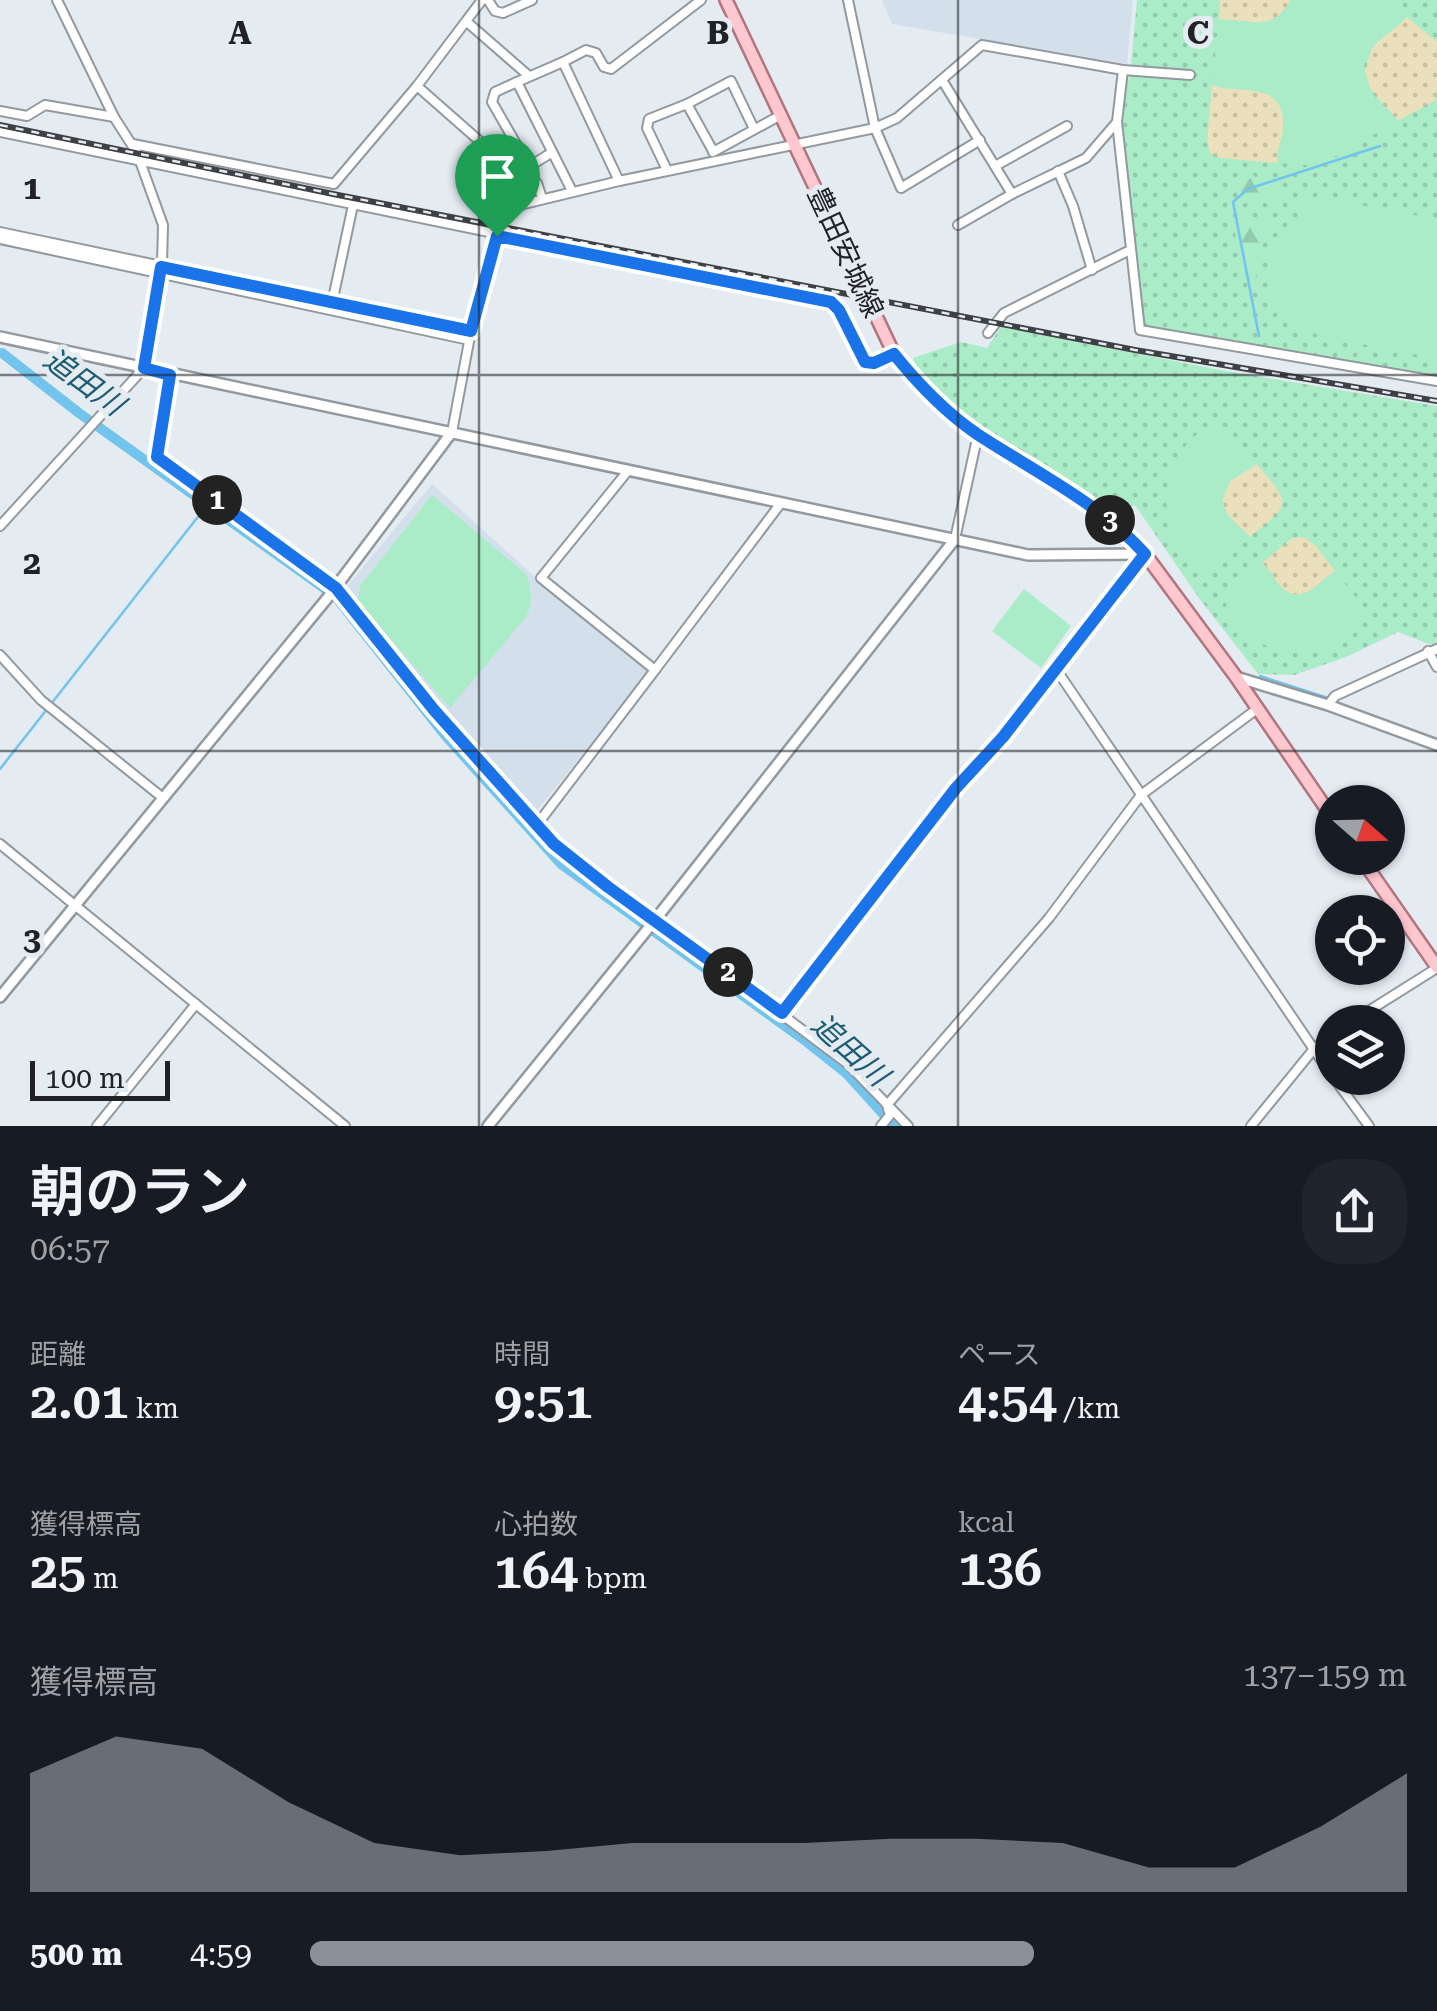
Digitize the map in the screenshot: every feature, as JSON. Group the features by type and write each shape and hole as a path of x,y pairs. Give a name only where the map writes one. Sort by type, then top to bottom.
{"main road":[{"name":"豊田安城線","path":"726,0 894,354 938,404 1120,526 1236,677 1315,792"},
{"path":"1373,875 1437,967"}],"street":[{"path":"0,526 144,368 160,270 163,225 133,144 114,117 57,0"},
{"path":"133,144 334,184 485,0 494,11 503,13 532,0"},
{"path":"551,153 533,164 527,163 492,102 495,92 586,50 596,53 604,67 611,69 701,0"},
{"path":"848,0 875,128 901,188 980,140"},
{"path":"468,22 529,76"},
{"path":"0,997 333,591 452,432 470,336 503,208 875,128 897,118 982,45 1124,70 1190,75"},
{"path":"564,62 619,180"},
{"path":"1124,70 1117,122 1140,330 1437,381"},
{"path":"942,80 1012,194"},
{"path":"668,170 647,128 649,119 730,81 754,129"},
{"path":"517,82 572,191"},
{"path":"417,86 500,159 537,183 542,198"},
{"path":"687,104 713,151 713,162"},
{"path":"0,110 26,116 45,106 114,117"},
{"path":"713,151 780,115"},
{"path":"958,224 1086,158 1117,122"},
{"path":"997,165 1067,126"},
{"path":"0,132 831,302 839,310 865,362 874,363 894,354"},
{"path":"1058,172 1073,206 1092,270"},
{"path":"332,307 353,205"},
{"path":"0,236 470,336"},
{"path":"988,333 1004,313 1130,250"},
{"path":"0,337 1028,555 1145,554"},
{"path":"170,375 157,457 207,501 333,591 431,714 578,865 652,925 782,1013 848,1064 908,1126"},
{"path":"488,1126 956,539 978,434"},
{"path":"627,472 541,578 655,670"},
{"path":"536,826 781,503"},
{"path":"782,1013 956,788 1003,737 1145,554"},
{"path":"1328,705 1335,696 1432,650 1437,668"},
{"path":"0,655 40,700 163,798"},
{"path":"1056,669 1315,1053"},
{"path":"1236,677 1437,744"},
{"path":"885,1121 887,1105 1050,918 1141,795 1257,708"},
{"path":"0,844 345,1126"},
{"path":"1378,1005 1437,967"},
{"path":"96,1126 196,1004"},
{"path":"1251,1126 1313,1050"},
{"path":"1346,1095 1369,1126"}],"shaded area":[{"path":"882,0 1133,0 1127,64 892,24"},
{"path":"432,484 541,582 650,672 534,814 344,590"}],"green space":[{"path":"1137,0 1437,0 1437,379 1142,328 1121,124"},
{"path":"1291,0 1386,0 1407,17 1376,44 1364,67 1371,92 1398,121 1318,166 1278,163 1282,114 1270,96 1212,85 1219,20 1267,22"},
{"path":"1251,173 1260,182 1271,178 1281,185 1283,195 1270,208 1263,200 1241,204 1236,189 1242,177"},
{"path":"1302,195 1437,219 1437,358 1315,334 1286,318 1275,306 1269,290 1271,254 1281,233 1298,217"},
{"path":"1242,216 1265,221 1270,229 1254,280 1244,277 1234,228"},
{"path":"1001,327 1220,370 1437,406 1437,647 1398,632 1346,657 1294,675 1258,674 1135,505 1115,516 1043,463 946,402 920,373 913,358 961,342 987,348"},
{"path":"1218,425 1227,428 1257,464 1230,481 1222,500 1228,516 1250,537 1208,569 1188,560 1175,543 1168,521 1167,496 1182,450 1198,434"},
{"path":"432,495 526,574 530,591 526,617 450,708 358,601 360,586"},
{"path":"1262,563 1278,587 1295,594 1309,591 1335,571 1364,608 1359,627 1344,640 1311,653 1278,650 1248,635 1225,609 1232,588"},
{"path":"1024,589 1071,626 1041,668 992,631"}],"sand":[{"path":"1220,0 1291,0 1275,18 1259,22 1219,20"},
{"path":"1407,17 1437,42 1437,93 1436,100 1398,121 1374,93 1364,72 1373,45"},
{"path":"1212,85 1260,92 1278,103 1283,131 1278,163 1220,158 1210,153 1207,140"},
{"path":"1257,464 1277,488 1282,503 1274,517 1250,537 1228,516 1222,500 1230,481"},
{"path":"1304,537 1335,571 1316,588 1299,596 1285,590 1262,563 1292,538"}],"waterway":[{"path":"1259,336 1233,202 1248,189 1380,146"},
{"name":"追田川","path":"2,353 79,413 335,596 444,734 561,864 807,1042 846,1073 894,1126"},
{"path":"0,769 208,504"},
{"path":"1335,699 1428,658"},
{"path":"1260,676 1328,698"}],"railway":[{"path":"0,125 1135,350 1437,401"}],"route":[{"path":"497,236 831,302 839,310 865,362 874,363 894,354 938,404 1120,526 1145,554 1003,737 956,788 782,1013 554,844 434,710 336,588 157,457 170,375 144,368 161,267 471,331 497,236"}]}
